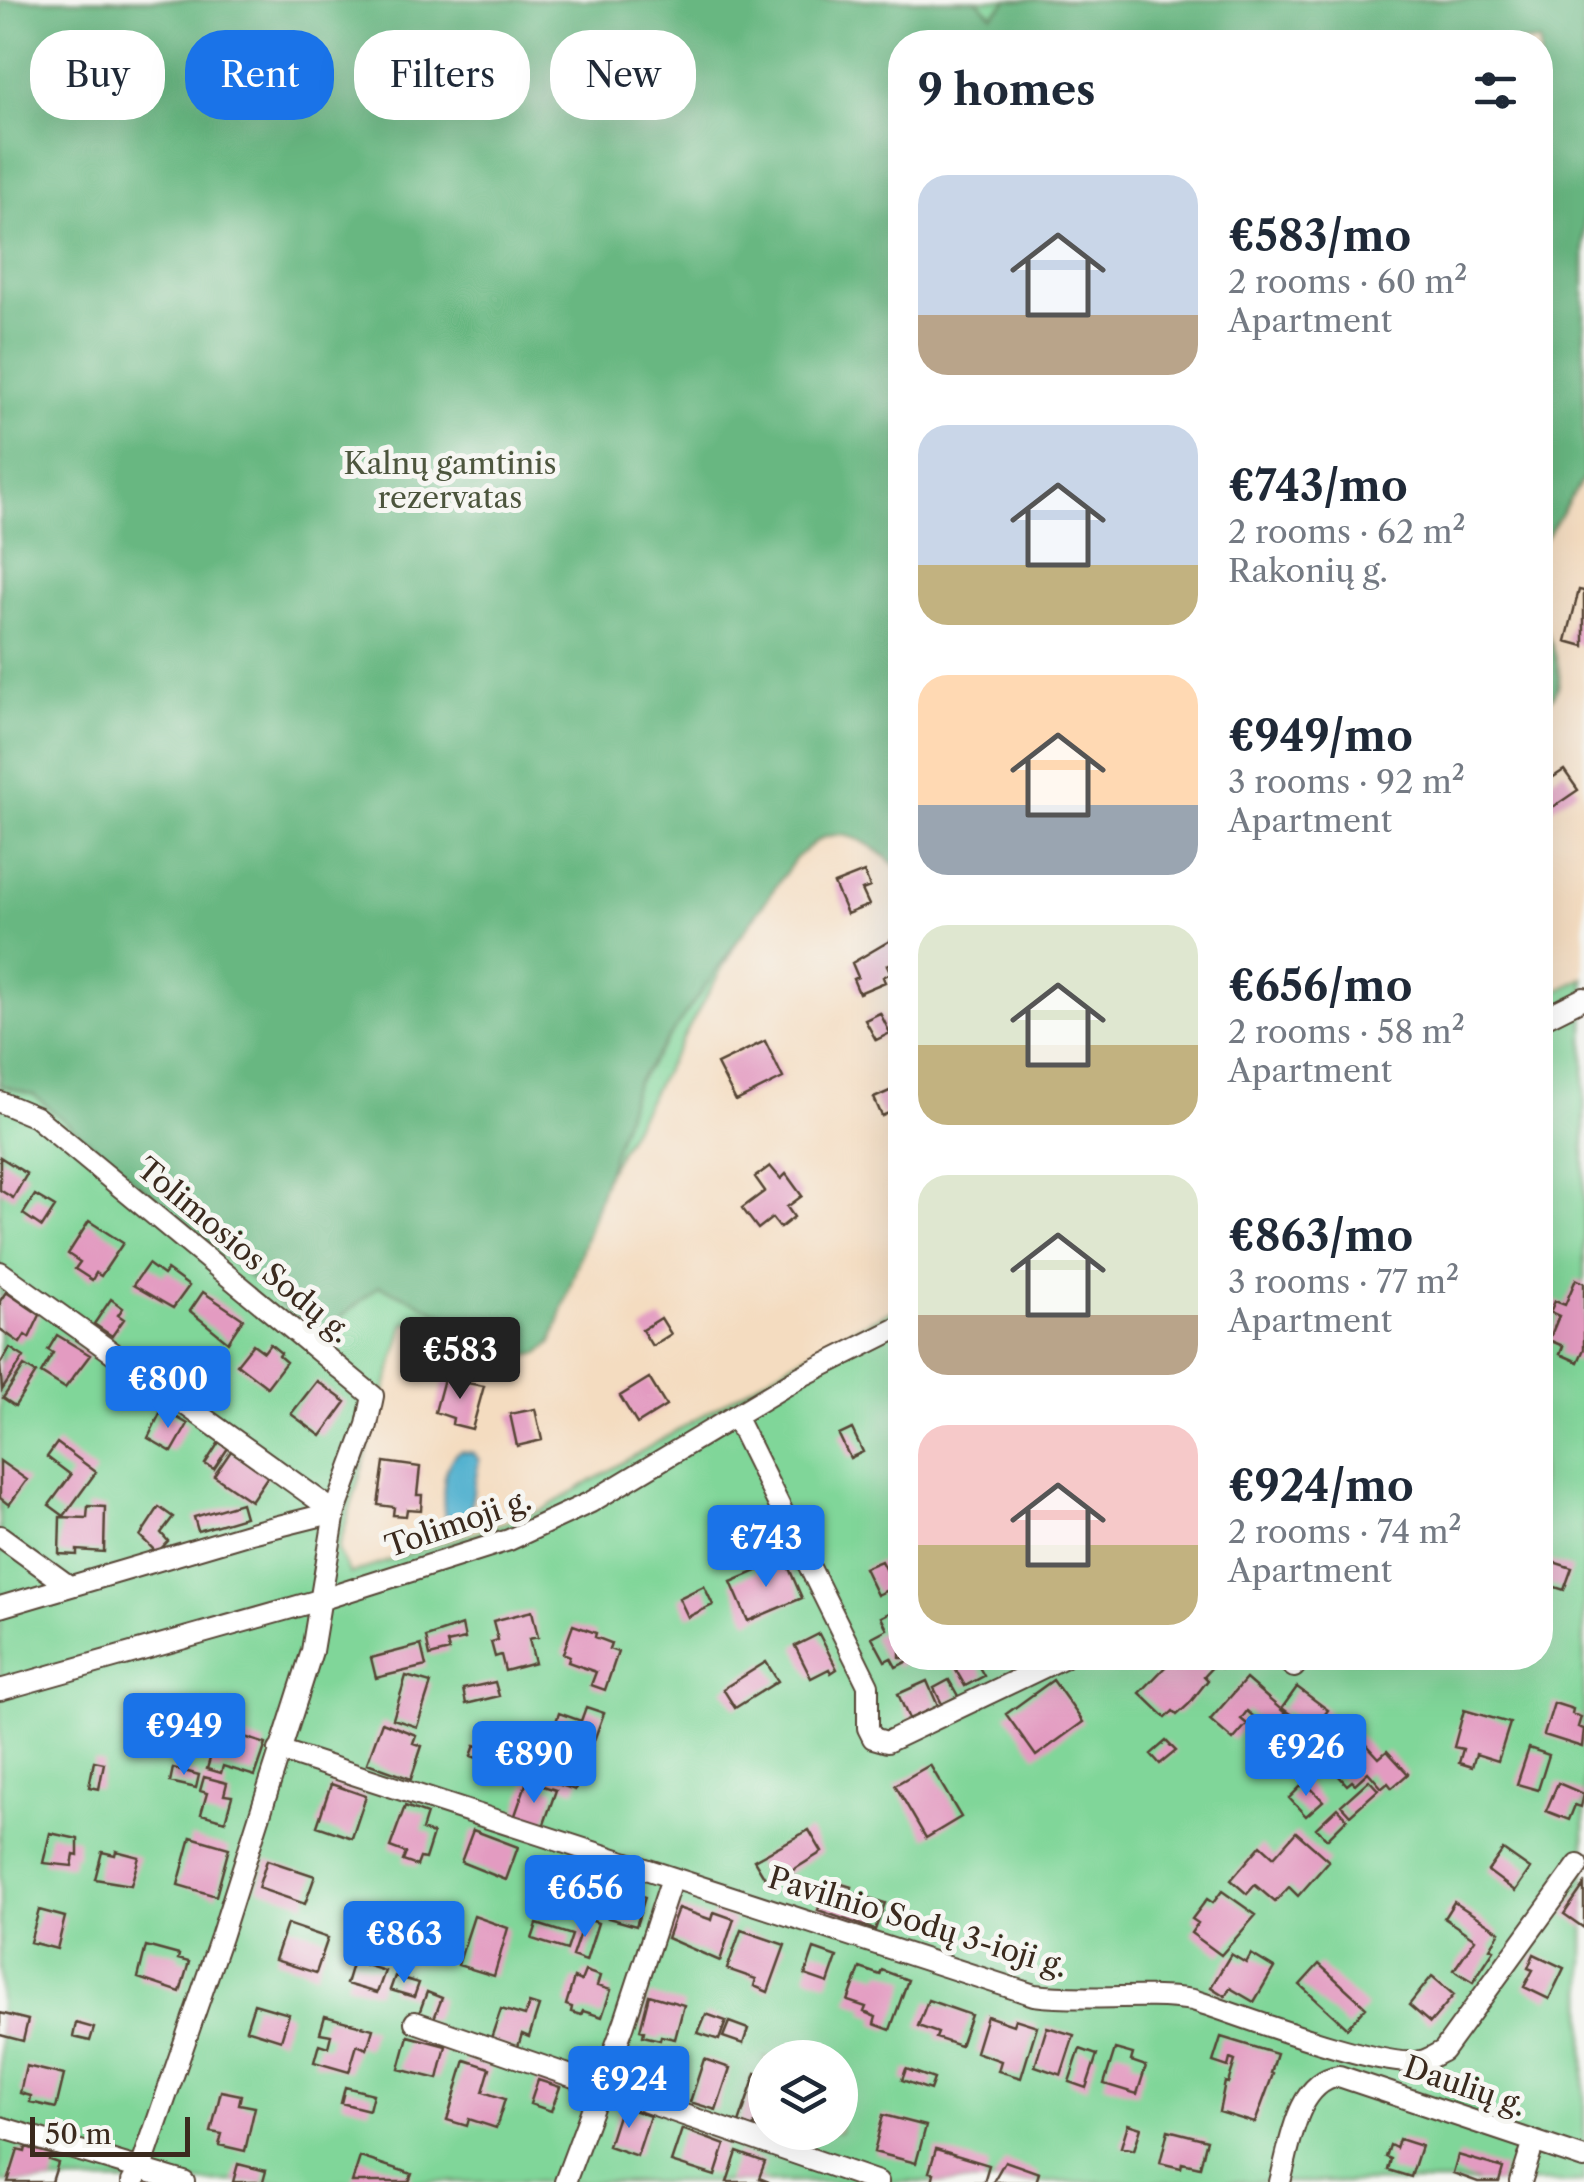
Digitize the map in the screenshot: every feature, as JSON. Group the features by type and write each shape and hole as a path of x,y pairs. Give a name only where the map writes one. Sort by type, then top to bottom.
{"street":[{"path":"1553,1014 1584,998"},
{"name":"Tolimosios Sodų g.","path":"0,1102 36,1118 373,1396 368,1425 336,1512 312,1651 220,1937 136,2176"},
{"path":"0,1272 336,1512"},
{"name":"Tolimoji g.","path":"0,1690 322,1599 509,1540 553,1522 800,1376 888,1333"},
{"path":"735,1416 868,1685 868,1728 873,1738 888,1742 1038,1670"},
{"path":"0,1607 336,1512"},
{"path":"0,1536 70,1586"},
{"name":"Pavilnio Sodų 3-ioji g.","path":"279,1750 1034,1994 1068,2000 1193,2000 1360,2054 1395,2061 1420,2062 1443,2051 1578,1865"},
{"path":"565,2182 672,1878"},
{"path":"414,2022 878,2182"},
{"name":"Daulių g.","path":"1280,2182 1311,2089 1326,2078 1350,2078 1584,2158"},
{"path":"0,2127 136,2176 184,2182"},
{"path":"1521,2182 1534,2141"}],"green space":[{"path":"0,0 1584,0 1553,30 888,30 888,321 868,785 778,868 584,1215 542,1329 405,1323 338,1550 350,1574 542,1510 832,1339 888,1313 888,1670 1553,1670 1553,993 1584,978 1584,2182 0,2182"},
{"name":"Kalnų gamtinis rezervatas","path":"0,0 977,0 992,15 1008,0 1584,0 1584,477 1553,526 1553,30 888,30 888,859 865,843 844,835 822,838 796,858 636,1084 552,1342 539,1354 521,1356 379,1286 318,1336 34,1095 0,1085"},
{"path":"1553,648 1558,666 1553,696"}],"water":[{"path":"460,1451 474,1453 479,1460 468,1521 455,1527 445,1519 443,1491 449,1464"}],"building":[{"path":"1579,590 1584,591 1584,646 1566,641"},
{"path":"1564,770 1578,790 1553,807 1553,777"},
{"path":"864,872 870,887 862,890 869,905 847,914 834,884"},
{"path":"888,942 885,982 859,993 852,963"},
{"path":"880,1013 888,1034 876,1040 865,1020"},
{"path":"765,1041 783,1078 736,1101 717,1064"},
{"path":"888,1092 888,1113 882,1116 874,1098"},
{"path":"0,1157 27,1174 13,1198 0,1190"},
{"path":"770,1166 781,1179 786,1174 802,1196 787,1207 794,1217 780,1228 772,1218 758,1229 742,1208 765,1191 755,1177"},
{"path":"35,1195 55,1207 42,1227 23,1214"},
{"path":"89,1221 123,1243 101,1276 96,1273 92,1280 75,1269 80,1262 68,1254"},
{"path":"148,1264 163,1275 167,1270 189,1286 173,1308 133,1285"},
{"path":"1576,1279 1584,1283 1584,1349 1578,1362 1560,1354 1563,1346 1553,1342 1559,1316 1553,1313 1553,1305 1555,1301 1565,1305"},
{"path":"6,1292 40,1315 29,1338 25,1335 20,1343 0,1329 0,1301"},
{"path":"203,1292 243,1319 228,1342 190,1311"},
{"path":"111,1299 123,1308 118,1315 124,1319 112,1336 94,1324"},
{"path":"661,1318 671,1334 652,1346 642,1330"},
{"path":"57,1335 90,1355 65,1388 41,1373 53,1353 48,1350"},
{"path":"426,1343 448,1347 443,1377 418,1373"},
{"path":"253,1344 264,1352 270,1344 286,1362 267,1387 237,1364"},
{"path":"10,1348 24,1357 2,1390 0,1364"},
{"path":"24,1366 36,1373 15,1406 3,1398"},
{"path":"649,1378 666,1406 637,1424 620,1396"},
{"path":"444,1379 484,1386 472,1429 452,1424 453,1418 435,1412"},
{"path":"317,1381 346,1402 321,1436 291,1414"},
{"path":"162,1409 188,1424 172,1452 148,1438"},
{"path":"535,1409 542,1440 517,1446 510,1414"},
{"path":"852,1429 863,1452 850,1458 839,1435"},
{"path":"219,1442 228,1448 214,1469 205,1464"},
{"path":"57,1443 96,1472 64,1516 49,1505 71,1475 47,1457"},
{"path":"231,1451 268,1476 251,1501 214,1476"},
{"path":"0,1461 27,1480 9,1505 0,1498"},
{"path":"384,1462 420,1467 417,1495 422,1495 421,1510 407,1509 406,1516 393,1515 394,1507 378,1505"},
{"path":"241,1503 245,1517 198,1531 194,1517"},
{"path":"88,1506 105,1507 104,1552 77,1550 77,1555 59,1554 60,1517 87,1518"},
{"path":"159,1507 173,1517 161,1533 168,1541 157,1553 140,1536"},
{"path":"785,1559 802,1598 748,1621 731,1582"},
{"path":"881,1561 888,1575 888,1590 877,1595 864,1568"},
{"path":"1553,1562 1572,1568 1564,1590 1553,1586"},
{"path":"704,1586 713,1605 688,1617 679,1598"},
{"path":"532,1611 538,1637 529,1639 535,1663 505,1671 501,1655 495,1657 491,1642 498,1640 493,1621"},
{"path":"888,1614 885,1661 872,1637 887,1629 881,1617"},
{"path":"462,1625 465,1639 447,1643 449,1651 430,1656 426,1637"},
{"path":"573,1625 596,1633 595,1637 611,1643 609,1649 618,1652 605,1690 591,1685 596,1672 568,1662 570,1656 563,1653"},
{"path":"819,1634 837,1669 811,1678 795,1646"},
{"path":"421,1645 426,1666 376,1678 371,1658"},
{"path":"766,1662 778,1681 735,1708 723,1689"},
{"path":"956,1670 981,1670 984,1676 965,1686"},
{"path":"1162,1670 1210,1670 1204,1676 1208,1680 1177,1715 1173,1711 1166,1718 1140,1693"},
{"path":"406,1676 431,1683 417,1727 393,1719"},
{"path":"1246,1679 1285,1713 1270,1730 1247,1711 1241,1719 1247,1724 1233,1740 1210,1720"},
{"path":"949,1680 958,1696 942,1704 934,1688"},
{"path":"1053,1680 1083,1722 1036,1756 1006,1714"},
{"path":"927,1681 938,1706 909,1719 898,1694"},
{"path":"495,1682 499,1696 466,1704 463,1689"},
{"path":"1297,1687 1328,1710 1313,1731 1282,1708"},
{"path":"1554,1703 1573,1709 1572,1714 1581,1717 1578,1727 1584,1729 1582,1747 1544,1735"},
{"path":"586,1707 604,1713 592,1746 578,1741 572,1761 561,1757 558,1767 581,1776 575,1790 537,1777 559,1713 581,1721"},
{"path":"1464,1710 1510,1723 1498,1761 1476,1754 1472,1767 1459,1763 1463,1749 1454,1747"},
{"path":"382,1722 416,1735 413,1743 422,1746 411,1779 367,1763"},
{"path":"214,1727 266,1744 255,1776 223,1766 221,1773 207,1769"},
{"path":"1357,1734 1379,1758 1387,1751 1408,1774 1392,1788 1388,1783 1382,1788 1368,1772 1355,1784 1352,1781 1347,1785 1330,1766 1335,1761 1331,1757"},
{"path":"1166,1741 1176,1751 1160,1764 1151,1754"},
{"path":"475,1745 507,1755 503,1767 471,1756"},
{"path":"1529,1748 1549,1755 1538,1790 1517,1784"},
{"path":"94,1761 104,1763 99,1789 89,1787"},
{"path":"930,1765 961,1817 926,1838 895,1785"},
{"path":"173,1768 199,1775 196,1788 170,1782"},
{"path":"204,1777 227,1783 224,1795 232,1796 225,1821 201,1814 207,1793 200,1791"},
{"path":"1369,1780 1378,1790 1350,1815 1341,1805"},
{"path":"527,1781 556,1790 542,1830 513,1821"},
{"path":"1305,1782 1323,1801 1306,1816 1289,1798"},
{"path":"1558,1783 1584,1794 1581,1807 1575,1805 1569,1820 1546,1811"},
{"path":"331,1784 366,1796 352,1838 317,1826"},
{"path":"405,1806 427,1814 422,1830 433,1834 425,1859 420,1858 417,1866 403,1861 406,1853 390,1847"},
{"path":"1337,1808 1347,1819 1327,1839 1316,1828"},
{"path":"473,1830 518,1847 506,1880 461,1862"},
{"path":"809,1830 822,1852 769,1885 754,1860"},
{"path":"1296,1832 1329,1861 1298,1896 1289,1887 1275,1902 1255,1885 1247,1894 1231,1880 1261,1845 1274,1857"},
{"path":"50,1833 78,1839 78,1856 74,1855 72,1866 43,1863"},
{"path":"191,1837 229,1848 216,1896 178,1885"},
{"path":"1503,1850 1530,1869 1515,1891 1488,1871"},
{"path":"116,1851 139,1857 131,1885 95,1879 102,1852 115,1855"},
{"path":"550,1859 596,1874 583,1912 537,1896"},
{"path":"267,1860 315,1876 305,1904 258,1888"},
{"path":"828,1880 885,1903 875,1930 818,1910"},
{"path":"1584,1885 1584,1928 1564,1914"},
{"path":"617,1888 645,1897 636,1926 608,1918"},
{"path":"1222,1891 1256,1915 1221,1955 1191,1933 1198,1923 1192,1919 1207,1899 1213,1903"},
{"path":"1454,1902 1500,1932 1490,1948 1494,1950 1473,1982 1454,1970 1475,1939 1444,1918"},
{"path":"678,1908 712,1920 714,1912 734,1919 720,1961 667,1938"},
{"path":"39,1910 65,1917 57,1949 30,1942"},
{"path":"474,1916 508,1928 494,1976 458,1965"},
{"path":"585,1918 598,1923 586,1961 572,1956"},
{"path":"287,1924 328,1938 316,1973 275,1960"},
{"path":"537,1924 572,1935 567,1950 532,1939"},
{"path":"741,1930 785,1945 768,1992 754,1986 756,1979 727,1969"},
{"path":"146,1946 179,1955 178,1959 189,1962 180,1992 138,1978"},
{"path":"814,1949 837,1957 828,1983 805,1975"},
{"path":"1231,1954 1246,1963 1251,1954 1274,1968 1254,2002 1230,1988 1225,1996 1211,1987"},
{"path":"1534,1954 1564,1968 1549,1999 1524,1987 1533,1970 1528,1968"},
{"path":"353,1961 385,1971 377,1993 346,1984"},
{"path":"1319,1964 1366,2007 1347,2028 1300,1985"},
{"path":"860,1968 880,1975 882,1970 908,1980 890,2030 874,2024 876,2017 864,2012 866,2007 848,2001"},
{"path":"585,1971 600,1976 597,1986 611,1990 602,2017 571,2012 572,2007 566,2005 574,1978 581,1981"},
{"path":"395,1976 419,1983 414,1997 390,1990"},
{"path":"1432,1976 1454,1995 1430,2023 1409,2005"},
{"path":"427,1992 442,1998 433,2021 418,2016"},
{"path":"649,1995 684,2005 675,2039 643,2036 644,2031 640,2030"},
{"path":"928,2000 971,2015 960,2046 936,2038 938,2033 918,2026"},
{"path":"529,2003 539,2006 529,2037 522,2034 517,2050 490,2041 501,2009 525,2016"},
{"path":"254,2004 289,2014 281,2040 246,2029"},
{"path":"0,2013 28,2020 23,2041 0,2035"},
{"path":"706,2014 726,2021 719,2040 698,2033"},
{"path":"325,2016 373,2029 367,2049 357,2045 349,2072 314,2062 319,2044 328,2047 331,2035 320,2033"},
{"path":"987,2016 1013,2025 1015,2019 1037,2026 1021,2078 998,2071 1001,2061 976,2052"},
{"path":"729,2022 748,2029 743,2044 723,2037"},
{"path":"76,2023 94,2028 90,2041 73,2037"},
{"path":"1047,2027 1074,2035 1061,2075 1035,2066"},
{"path":"408,2036 446,2046 438,2079 399,2069"},
{"path":"1221,2037 1277,2054 1255,2123 1219,2112 1225,2082 1228,2083 1235,2061 1230,2059 1228,2067 1213,2062"},
{"path":"1080,2049 1097,2055 1086,2088 1069,2082"},
{"path":"1115,2049 1133,2054 1131,2061 1146,2066 1137,2094 1104,2084"},
{"path":"704,2059 730,2068 716,2110 690,2102"},
{"path":"465,2060 490,2068 483,2092 505,2099 496,2128 469,2119 467,2126 447,2120"},
{"path":"628,2061 651,2067 645,2088 622,2082"},
{"path":"26,2066 64,2075 56,2108 30,2102 31,2096 20,2093"},
{"path":"906,2069 934,2079 930,2090 902,2080"},
{"path":"538,2080 560,2087 551,2111 530,2104"},
{"path":"345,2087 373,2094 369,2110 341,2103"},
{"path":"221,2091 241,2095 239,2104 255,2107 245,2151 219,2145 222,2134 211,2132"},
{"path":"748,2097 748,2126 739,2123"},
{"path":"621,2106 650,2116 637,2156 608,2146"},
{"path":"883,2115 926,2126 916,2163 874,2152"},
{"path":"1128,2124 1141,2128 1134,2150 1121,2147"},
{"path":"682,2129 725,2145 715,2176 671,2162"},
{"path":"1168,2130 1207,2140 1200,2167 1160,2163"},
{"path":"1399,2139 1421,2146 1411,2177 1388,2170 1391,2159 1386,2157 1390,2145 1396,2148"},
{"path":"26,2147 51,2154 49,2160 58,2163 52,2182 8,2182 18,2150 25,2152"},
{"path":"936,2149 989,2165 984,2182 932,2182 934,2173 929,2172"},
{"path":"737,2152 765,2162 759,2178 769,2182 727,2182"},
{"path":"1458,2155 1503,2168 1499,2182 1478,2182 1453,2173"},
{"path":"360,2157 412,2174 409,2182 352,2182"},
{"path":"1005,2161 1039,2173 1036,2182 993,2182"},
{"path":"238,2164 266,2171 263,2182 233,2182"}]}
